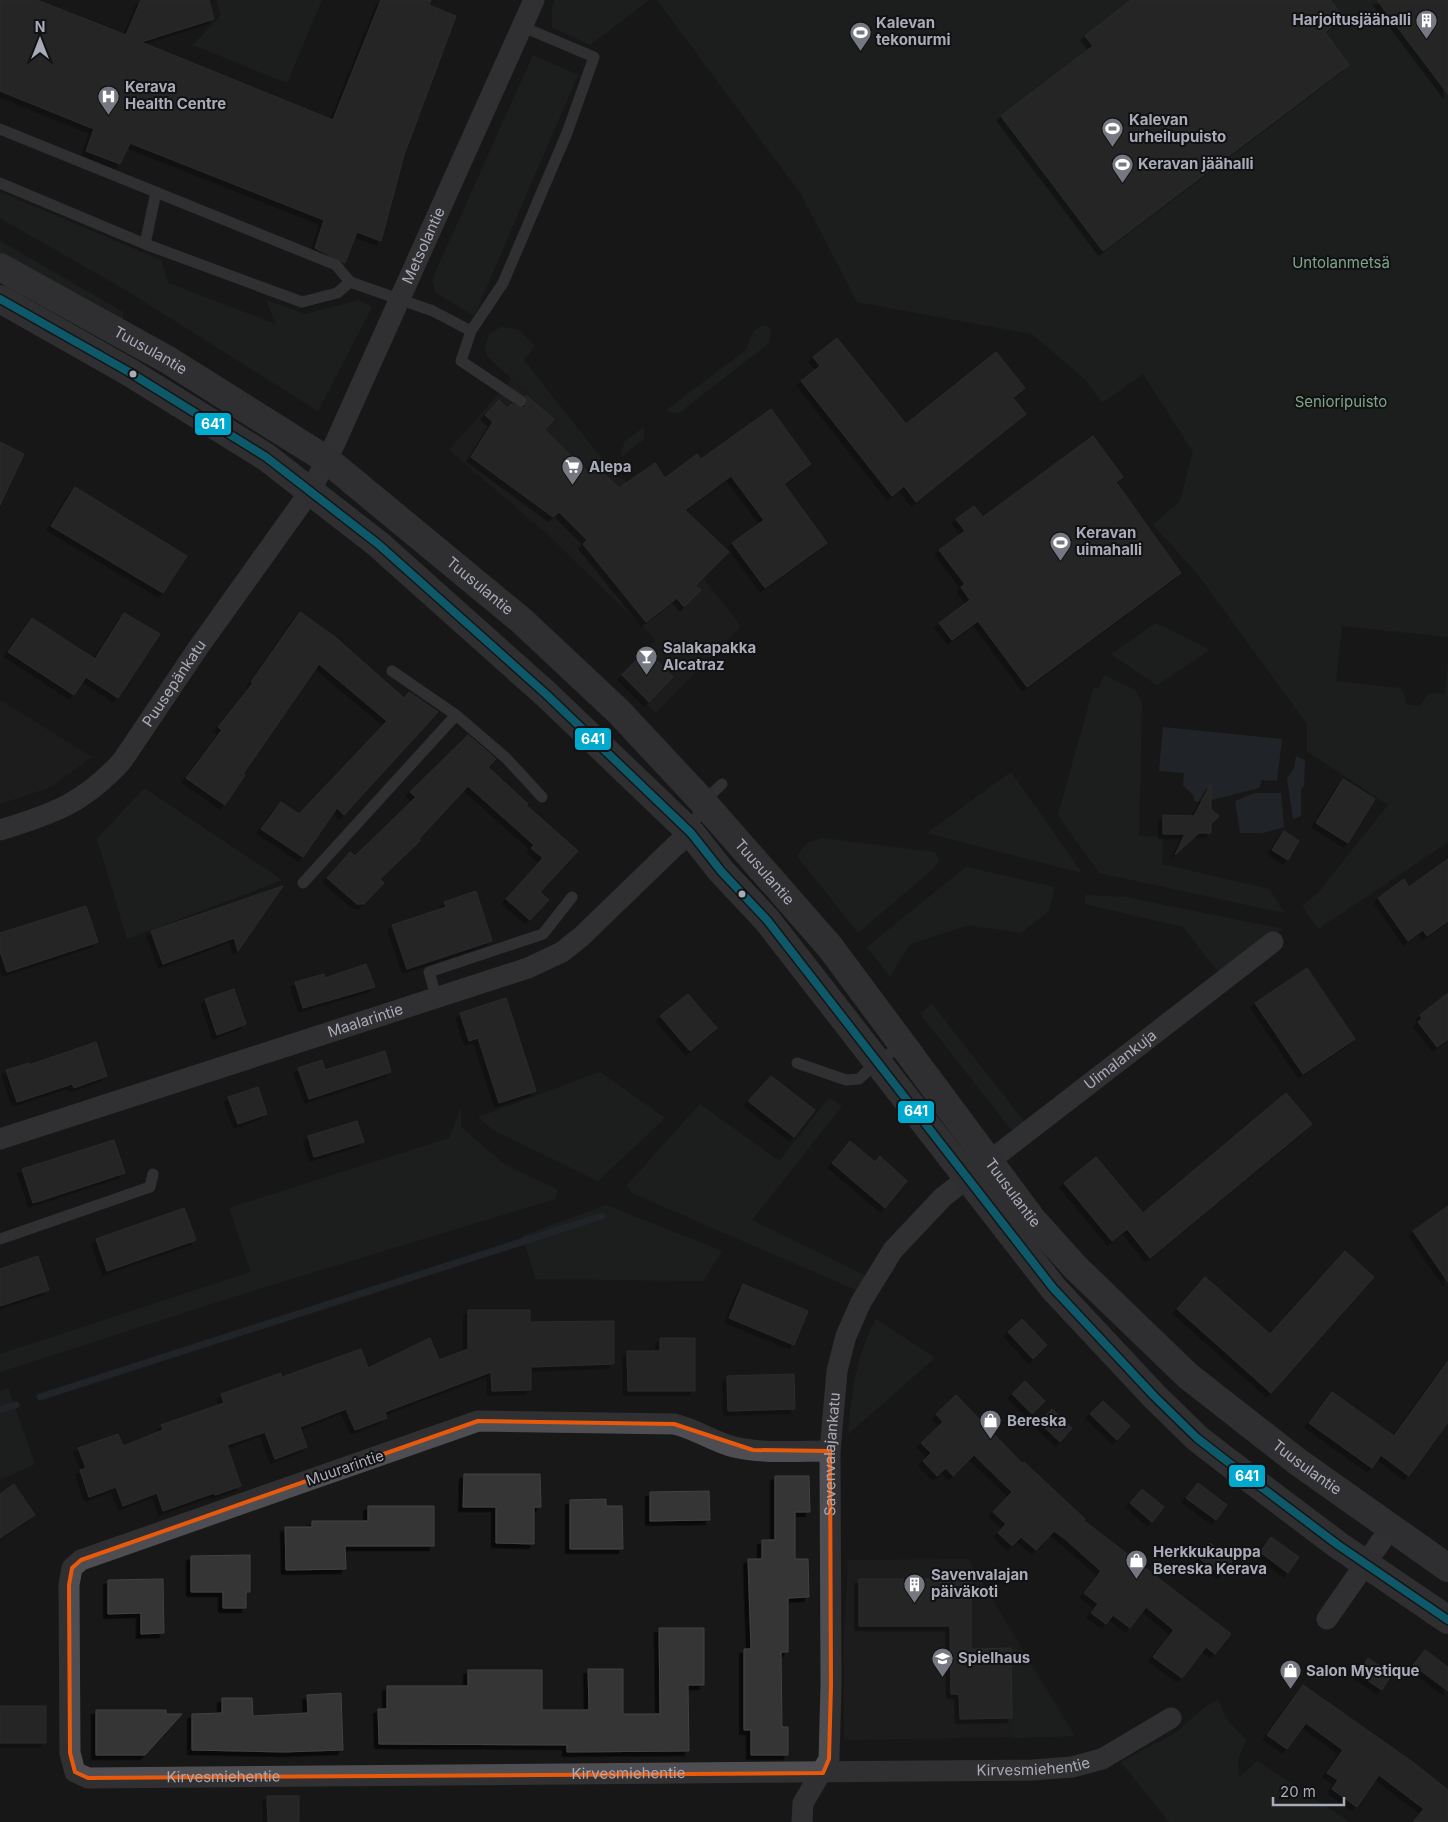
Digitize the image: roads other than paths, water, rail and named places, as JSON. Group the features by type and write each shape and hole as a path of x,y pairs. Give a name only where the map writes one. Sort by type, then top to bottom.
{"main road":[{"name":"Tuusulantie","path":"0,267 168,360 327,460 522,621 619,712 703,802 830,947 1032,1219 1076,1268 1188,1376 1298,1462 1448,1568"},
{"name":"Tuusulantie","path":"0,299 129,372 266,457 311,490 378,544 547,695 691,833 721,871 767,920 1053,1288 1154,1396 1190,1431 1224,1459 1365,1564 1448,1620"}],"street":[{"name":"Metsolantie","path":"311,490 327,460 400,300 534,0"},
{"name":"Puusepänkatu","path":"0,830 68,807 93,790 122,761 198,648 311,490"},
{"name":"Maalarintie","path":"0,1139 528,968 562,952 691,833"},
{"name":"Uimalankuja","path":"968,1178 1273,942"},
{"name":"Savenvalajankatu","path":"802,1822 803,1804 823,1773 829,1759 831,1685 830,1451 837,1371 846,1336 861,1302 893,1250 943,1197 968,1178"},
{"name":"Muurarintie","path":"75,1772 70,1753 69,1585 72,1568 81,1560 478,1421 674,1424 693,1428 732,1446 753,1450 830,1451"},
{"path":"1327,1618 1391,1527"},
{"name":"Kirvesmiehentie","path":"75,1772 88,1778 1033,1770 1072,1767 1102,1759 1171,1718"}],"lane":[{"path":"521,401 461,361 470,331 503,283 567,133 594,57 523,27"},
{"path":"0,129 336,265 350,282 433,311 470,331"},
{"path":"0,183 145,244 302,302 337,293 350,282"},
{"path":"145,244 156,192"},
{"path":"392,671 456,715 506,758 542,797"},
{"path":"303,883 456,715"},
{"path":"691,833 703,802 722,784"},
{"path":"437,998 428,972 543,934 572,897"},
{"path":"797,1063 846,1080 858,1079 893,1051 914,1058"},
{"path":"0,1239 150,1187 153,1174"}],"waterway":[{"path":"40,1397 602,1216"},
{"path":"0,1410 16,1405"}],"place":[{"name":"Harjoitusjäähalli","path":"1427,39"},
{"name":"Kalevan tekonurmi","path":"860,51"},
{"name":"Kerava Health Centre","path":"109,115"},
{"name":"Kalevan urheilupuisto","path":"1113,148"},
{"name":"Keravan jäähalli","path":"1122,183"},
{"name":"Alepa","path":"573,486"},
{"name":"Keravan uimahalli","path":"1060,561"},
{"name":"Salakapakka Alcatraz","path":"647,676"},
{"name":"Bereska","path":"991,1440"},
{"name":"Herkkukauppa Bereska Kerava","path":"1137,1580"},
{"name":"Savenvalajan päiväkoti","path":"915,1603"},
{"name":"Spielhaus","path":"942,1677"},
{"name":"Salon Mystique","path":"1290,1690"}],"park label":[{"name":"Untolanmetsä","path":"1341,263"},
{"name":"Senioripuisto","path":"1341,402"}]}
